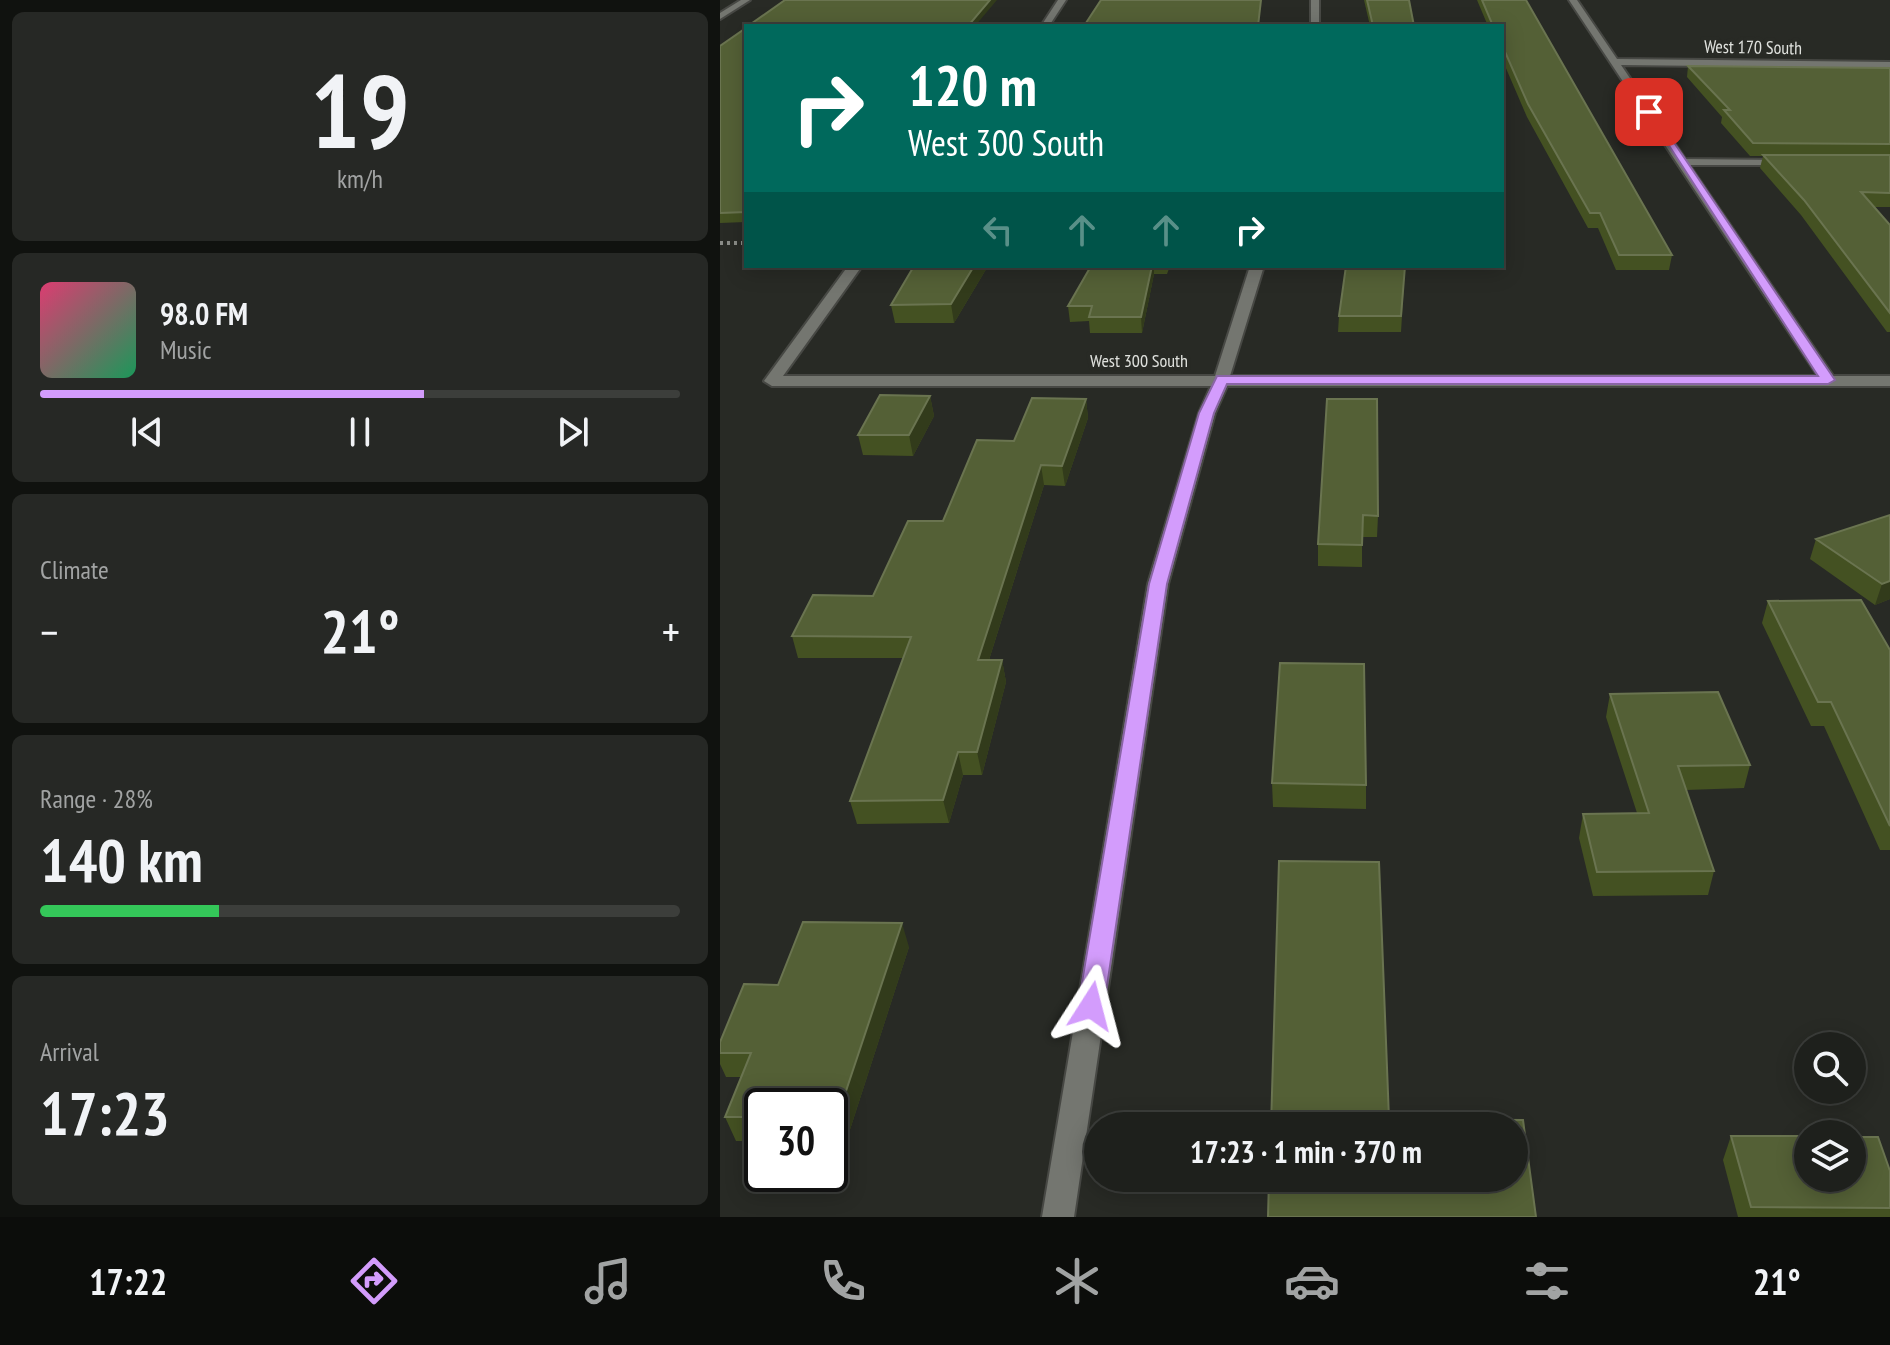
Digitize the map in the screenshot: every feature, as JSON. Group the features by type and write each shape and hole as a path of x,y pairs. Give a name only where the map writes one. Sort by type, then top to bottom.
{"street":[{"path":"720,17 746,0"},
{"path":"1046,24 1062,0"},
{"path":"1315,0 1315,24"},
{"path":"1573,0 1828,380"},
{"name":"West 170 South","path":"1616,62 1890,65"},
{"path":"1682,162 1806,162"},
{"name":"West 300 South","path":"854,268 772,381 1890,381"},
{"path":"1058,1217 1158,584 1207,413 1222,379 1256,268"}],"path":[{"path":"720,243 744,243"}],"building":[{"path":"785,0 990,0 970,24 751,24"},
{"path":"1101,0 1261,0 1258,24 1085,24"},
{"path":"1367,0 1409,0 1414,24 1373,24"},
{"path":"1482,0 1526,0 1672,255 1619,255 1600,213 1590,213 1528,104 1504,50 1504,24 1492,24"},
{"path":"744,29 744,212 720,213 720,46"},
{"path":"1688,66 1890,68 1890,144 1753,143 1724,110 1730,110"},
{"path":"1763,155 1890,155 1890,193 1861,192 1890,225 1890,313 1804,200"},
{"path":"913,268 973,268 951,304 891,305"},
{"path":"1090,268 1152,268 1141,317 1089,317 1092,306 1068,306"},
{"path":"1346,268 1405,268 1401,316 1339,316"},
{"path":"880,395 930,396 909,435 858,435"},
{"path":"1032,398 1086,399 1062,466 1041,465 978,660 1002,660 977,752 958,752 943,800 850,801 911,637 792,636 813,595 873,596 908,521 943,521 977,440 1014,441"},
{"path":"1327,399 1377,399 1378,516 1363,515 1362,545 1318,544"},
{"path":"1890,515 1890,581 1882,584 1816,539"},
{"path":"1861,600 1890,650 1890,826 1831,702 1818,702 1768,601"},
{"path":"1280,663 1364,664 1366,785 1272,783"},
{"path":"1718,692 1750,765 1678,766 1714,871 1597,872 1583,814 1649,813 1610,694"},
{"path":"1279,861 1379,862 1389,1112 1271,1112"},
{"path":"803,922 902,923 847,1088 744,1088 744,1117 725,1117 751,1053 720,1053 720,1042 744,984 778,985"},
{"path":"1731,1136 1794,1136 1794,1192 1866,1192 1866,1137 1878,1137 1890,1171 1890,1208 1751,1207"},
{"path":"1528,1157 1536,1217 1268,1217 1269,1192 1528,1192"}],"route":[{"path":"1091,1006 1158,584 1207,413 1222,379 1828,380 1649,112"}]}
